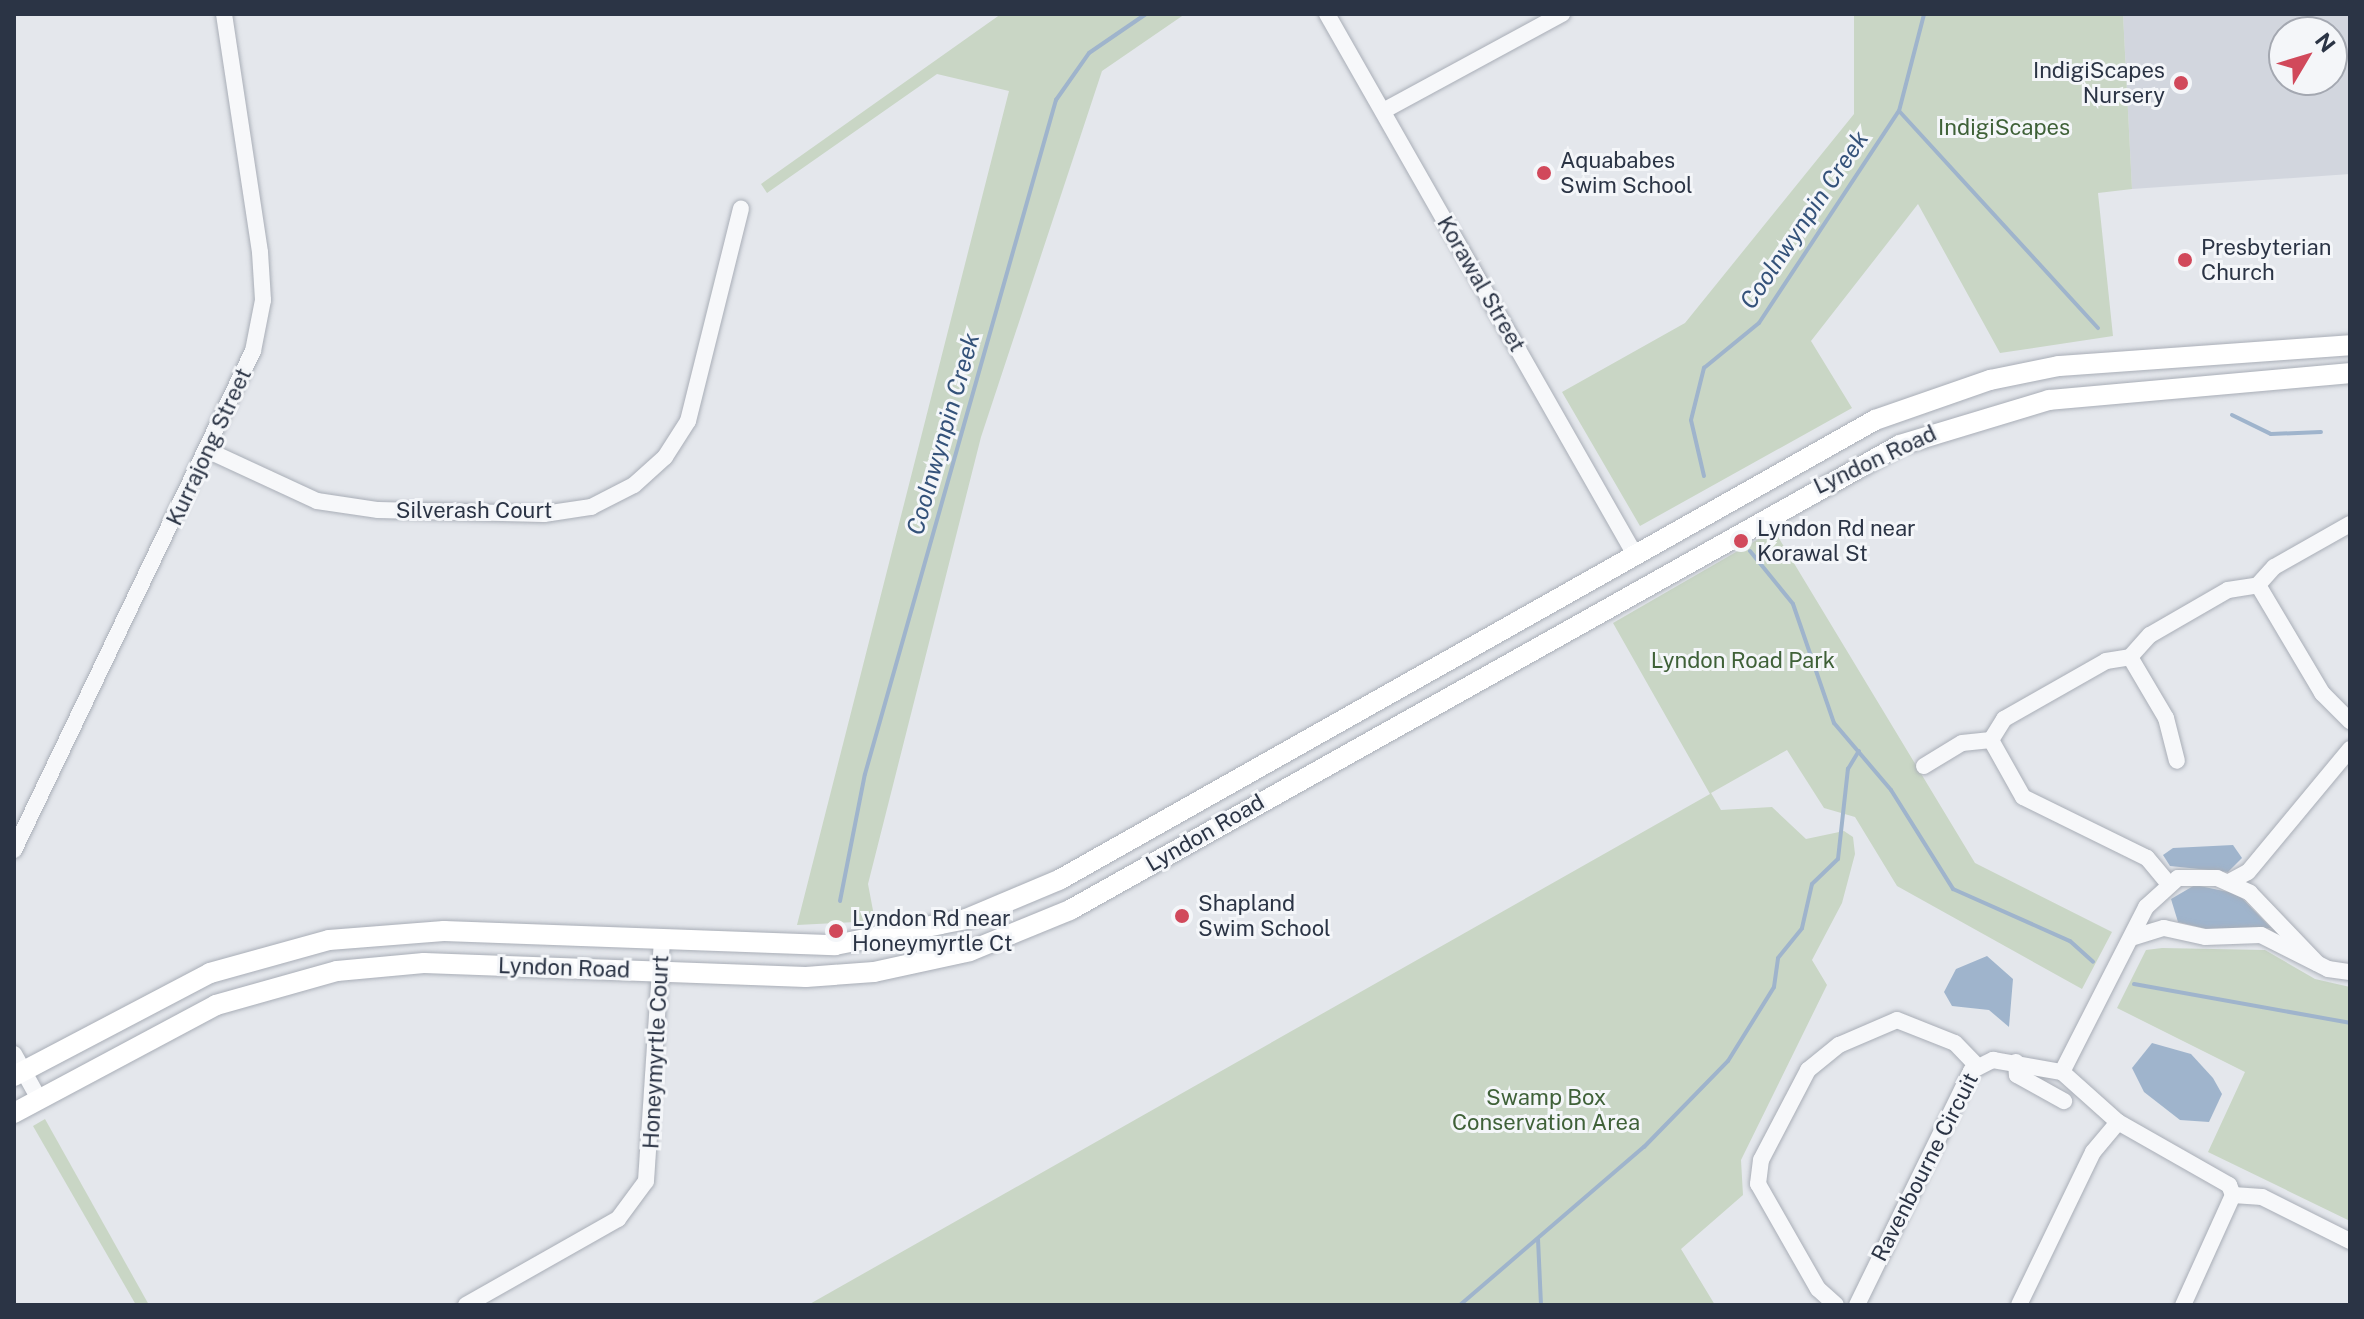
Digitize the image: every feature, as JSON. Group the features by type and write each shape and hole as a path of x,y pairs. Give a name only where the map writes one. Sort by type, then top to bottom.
{"main road":[{"name":"Lyndon Road","path":"17,1067 210,973 329,940 444,931 835,945 909,934 1019,899 1845,434 1990,380 2115,360 2350,345"},
{"name":"Lyndon Road","path":"14,1113 204,1010 311,976 424,963 661,973 874,972 1022,933 1846,470 1951,425 2079,396 2350,373"},
{"path":"1634,553 1650,581"}],"street":[{"name":"Kurrajong Street","path":"14,850 209,451 253,351 263,300 224,14"},
{"name":"Korawal Street","path":"1327,14 1634,553"},
{"path":"1383,111 1562,14"},
{"name":"Silverash Court","path":"209,451 317,501 378,510 544,514 591,507 634,485 665,457 688,421 741,208"},
{"path":"1991,740 2004,719 2106,661 2130,657 2150,635 2215,597 2258,585 2274,567 2350,524"},
{"path":"2258,585 2322,693 2350,721"},
{"path":"2130,657 2166,718 2177,761"},
{"path":"1924,766 1962,743 1991,740"},
{"path":"1991,740 2023,797 2147,858 2168,883"},
{"path":"2229,882 2248,872 2350,749"},
{"path":"2248,872 2250,893"},
{"path":"2062,1072 2134,937 2146,907 2168,883 2189,876 2229,882 2250,893 2317,963"},
{"path":"2146,907 2164,928"},
{"path":"2134,937 2164,928 2205,937 2270,936 2317,963 2348,971"},
{"name":"Honeymyrtle Court","path":"466,1305 618,1219 646,1181 662,940"},
{"path":"1836,1305 1818,1289 1758,1184 1761,1160 1808,1070 1851,1039 1897,1020 1955,1043 1976,1065"},
{"path":"2016,1062 2017,1075 2064,1101"},
{"name":"Ravenbourne Circuit","path":"1857,1305 1976,1065 2016,1062 2062,1072 2118,1122 2220,1176 2233,1195"},
{"path":"17,1067 39,1099"},
{"path":"2019,1305 2093,1152 2118,1122"},
{"path":"2183,1305 2233,1195 2262,1197 2350,1241"}],"shaded area":[{"path":"2123,14 2350,14 2350,174 2132,189"}],"green space":[{"path":"1001,14 1185,14 1102,71 981,437 868,884 875,921 797,925 1009,91 937,74 767,193 761,184"},
{"name":"IndigiScapes","path":"1854,14 2123,14 2132,189 2098,193 2113,336 2000,353 1918,204 1811,341 1852,408 1640,526 1562,392 1685,323 1854,114"},
{"name":"Swamp Box Conservation Area","path":"1774,530 1975,863 2112,932 2082,989 1897,886 1855,817 1824,808 1787,750 1711,793 1721,810 1772,807 1806,839 1844,831 1853,837 1855,854 1842,903 1812,960 1827,985 1741,1160 1743,1195 1681,1249 1715,1305 808,1305 1710,794 1613,623"},
{"path":"2146,950 2265,950 2315,979 2350,987 2350,1221 2208,1152 2245,1072 2117,1008"},
{"path":"45,1119 149,1305 136,1305 33,1126"}],"water":[{"path":"2233,845 2242,858 2228,872 2170,866 2163,855 2173,848"},
{"path":"2195,885 2238,894 2271,928 2211,930 2178,922 2171,899"},
{"path":"1987,956 2013,979 2009,1027 1989,1010 1952,1006 1944,992 1956,969"},
{"path":"2152,1043 2191,1054 2213,1078 2222,1094 2209,1122 2180,1120 2144,1092 2132,1068"}],"waterway":[{"name":"Coolnwynpin Creek","path":"840,901 865,774 1056,100 1089,53 1146,14"},
{"name":"Coolnwynpin Creek","path":"1704,476 1691,420 1704,368 1759,323 1899,111 1924,14"},
{"path":"1900,112 2098,328"},
{"path":"2232,415 2271,434 2321,432"},
{"path":"1750,551 1793,604 1834,723 1891,790 1953,889 2070,941 2093,962"},
{"name":"Coolnwynpin Creek","path":"1460,1305 1644,1147 1728,1061 1774,987 1778,958 1802,928 1812,884 1838,859 1848,769 1859,751"},
{"name":"Coolnwynpin Creek","path":"2134,984 2350,1023"},
{"path":"1538,1239 1541,1305"}],"place":[{"name":"IndigiScapes Nursery","path":"2181,83"},
{"name":"Aquababes Swim School","path":"1544,173"},
{"name":"Presbyterian Church","path":"2185,260"},
{"name":"Lyndon Rd near Korawal St","path":"1741,541"},
{"name":"Shapland Swim School","path":"1182,916"},
{"name":"Lyndon Rd near Honeymyrtle Ct","path":"836,931"}],"park label":[{"name":"Lyndon Road Park","path":"1743,661"}]}
